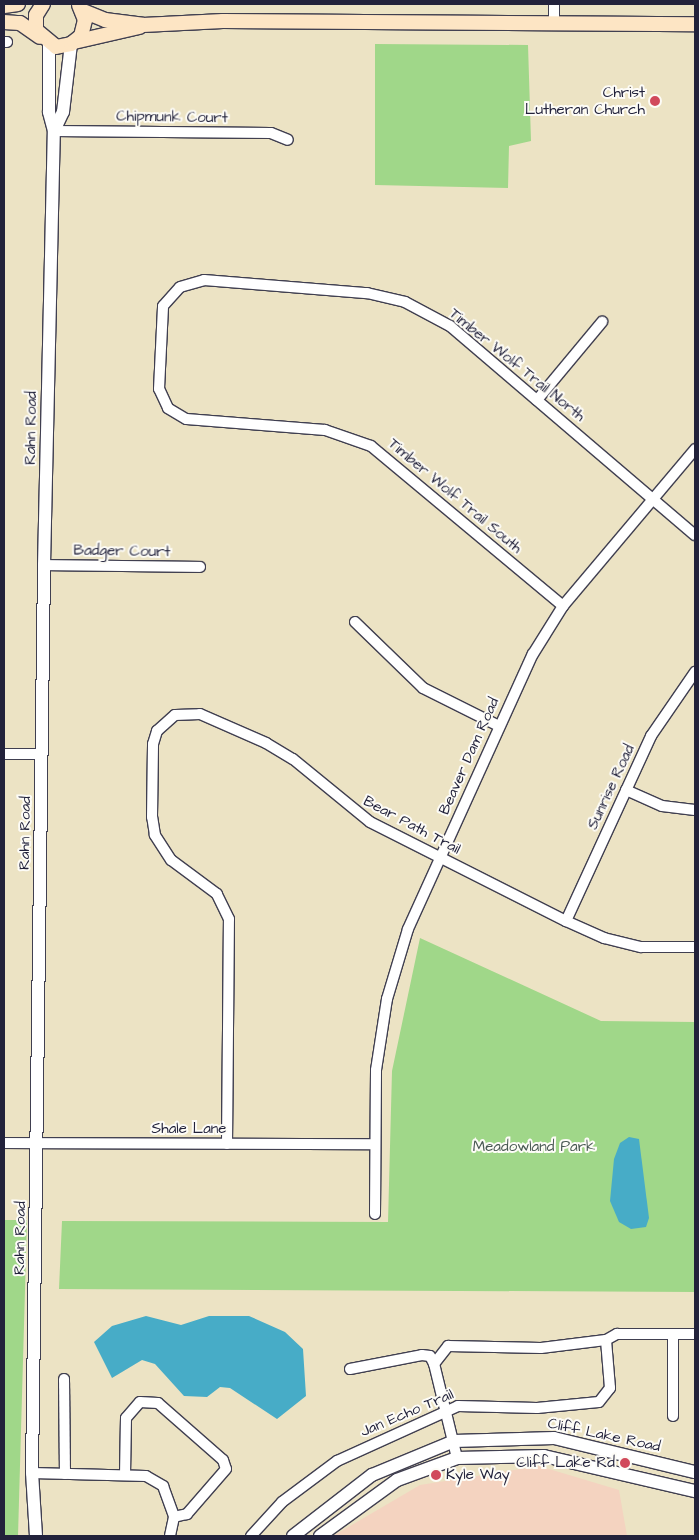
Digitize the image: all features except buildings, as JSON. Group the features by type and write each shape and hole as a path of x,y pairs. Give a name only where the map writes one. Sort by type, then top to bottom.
{"main road":[{"path":"4,6 18,4"},
{"path":"43,4 35,22 45,41"},
{"path":"72,43 84,28 80,8"},
{"path":"80,8 105,20 143,25 223,21 695,24"},
{"path":"4,22 20,23 45,41 72,43 143,25"}],"street":[{"path":"554,4 554,22"},
{"name":"Rahn Road","path":"36,1536 32,1473 38,1143 44,565 54,131 50,112 45,41"},
{"name":"Rahn Road","path":"54,131 63,112 72,43"},
{"name":"Chipmunk Court","path":"54,131 271,133 288,140"},
{"name":"Timber Wolf Trail North","path":"160,321 163,306 180,287 204,280 367,293 405,302 450,326 695,535"},
{"name":"Timber Wolf Trail South","path":"160,321 159,388 168,408 186,419 325,430 371,446 563,606"},
{"path":"537,400 602,322"},
{"name":"Beaver Dam Road","path":"375,1214 376,1070 387,999 408,929 533,654 563,606 695,449"},
{"name":"Badger Court","path":"44,565 200,567"},
{"path":"355,622 423,688 499,726"},
{"name":"Sunrise Road","path":"566,921 651,736 695,672"},
{"name":"Bear Path Trail","path":"227,1144 229,919 217,894 171,860 155,835 153,744 157,730 164,722 187,712 266,743 293,759 370,822 566,921 604,938 641,947 695,948"},
{"path":"4,754 42,754"},
{"path":"626,790 662,806 695,810"},
{"name":"Shale Lane","path":"4,1143 375,1144"},
{"path":"434,1364 442,1350 455,1344 540,1348 606,1340 616,1334 695,1334"},
{"path":"673,1334 673,1416"},
{"name":"Jan Echo Trail","path":"251,1536 282,1502 337,1461 466,1404 536,1408 600,1402 610,1388 606,1340"},
{"path":"350,1369 422,1355 430,1356 448,1413 458,1458"},
{"path":"64,1379 65,1474"},
{"path":"126,1475 126,1418 140,1402 158,1403 222,1460 226,1469 187,1514 174,1517"},
{"name":"Cliff Lake Road","path":"293,1536 372,1475 454,1441 554,1438 695,1472"},
{"path":"320,1536 398,1480 458,1458 544,1456 695,1490"},
{"path":"32,1473 146,1476 163,1486 174,1517 170,1536"}],"shaded area":[{"path":"539,1466 619,1490 627,1536 333,1536 420,1485"}],"green space":[{"path":"375,44 528,45 531,141 509,146 508,188 375,185"},
{"name":"Meadowland Park","path":"420,938 601,1021 695,1022 695,1292 59,1289 62,1221 388,1222 392,1071"},
{"path":"4,1220 27,1220 18,1536 4,1536"}],"water":[{"path":"629,1137 639,1139 649,1218 646,1227 631,1229 619,1222 610,1201 614,1159 620,1143"},
{"path":"146,1316 181,1325 209,1316 249,1316 285,1332 303,1349 306,1396 277,1419 230,1388 220,1387 207,1397 184,1396 155,1364 142,1360 112,1378 94,1342 112,1326"}],"place":[{"name":"Christ Lutheran Church","path":"655,101"},
{"name":"Cliff Lake Rd","path":"625,1463"},
{"name":"Kyle Way","path":"436,1475"}]}
